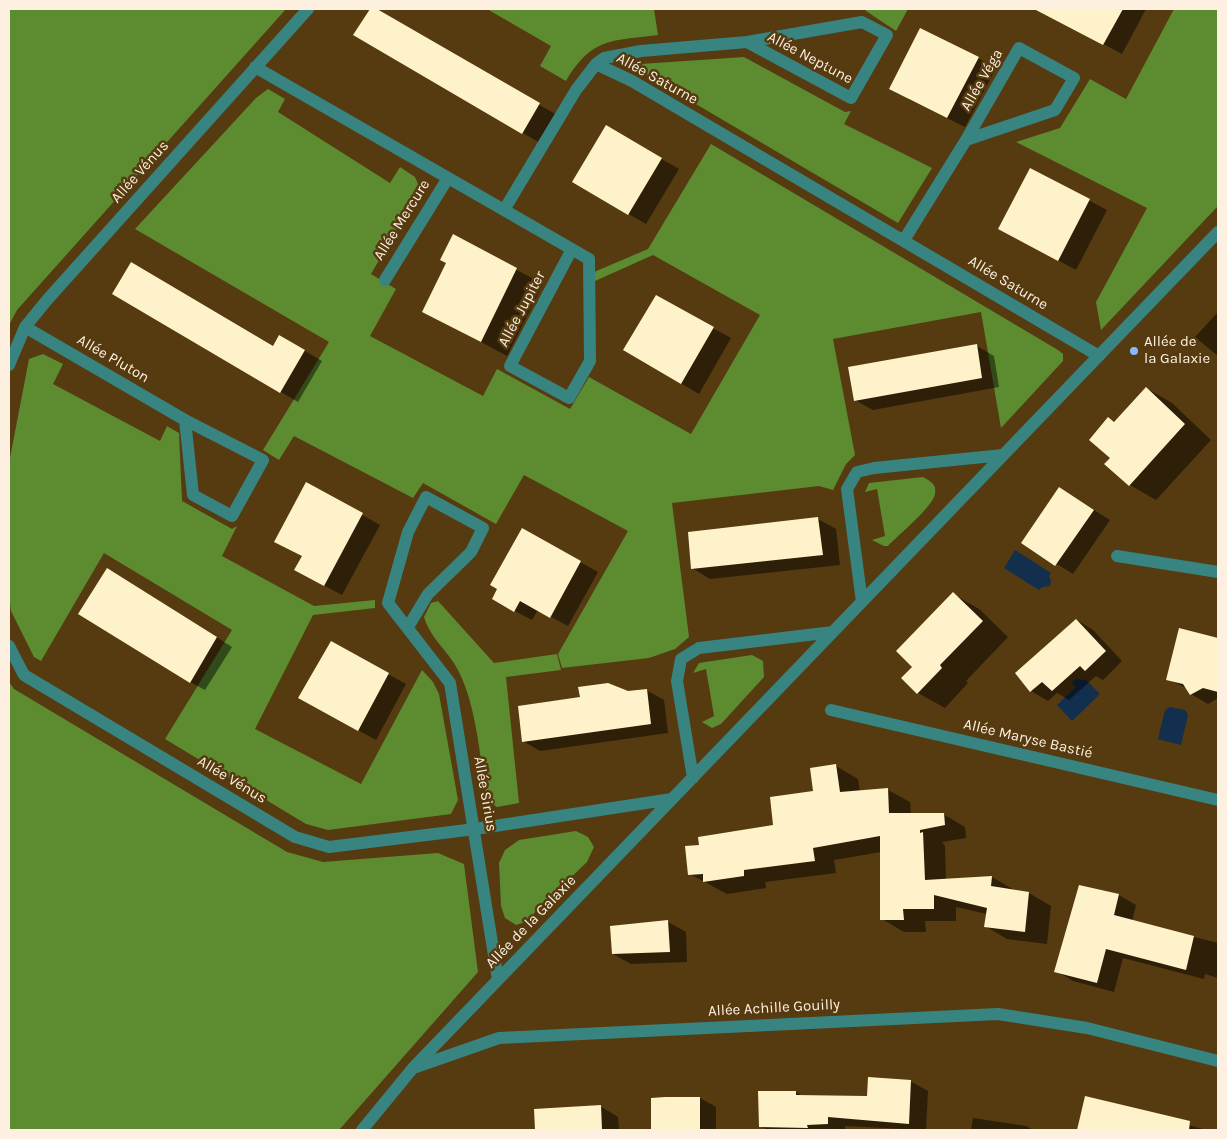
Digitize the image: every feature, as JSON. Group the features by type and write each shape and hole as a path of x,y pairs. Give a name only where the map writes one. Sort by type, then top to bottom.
{"street":[{"name":"Allée Vénus","path":"9,365 25,327 308,9"},
{"name":"Allée Neptune","path":"596,64 604,58 641,51 747,42 862,22 887,35 850,98 747,42"},
{"name":"Allée Véga","path":"904,240 966,140 1019,48 1074,78 1055,110 966,140"},
{"name":"Allée Saturne","path":"504,210 576,90 596,64 632,82 1099,356"},
{"path":"255,67 504,210"},
{"name":"Allée Mercure","path":"385,280 448,178"},
{"name":"Allée Jupiter","path":"504,210 572,249 589,259 590,361 570,398 510,366 572,249"},
{"name":"Allée de la Galaxie","path":"413,1068 1218,232"},
{"name":"Allée Pluton","path":"25,327 186,420 263,460 232,516 193,495 186,420"},
{"path":"862,602 847,489 857,472 874,468 1003,455"},
{"name":"Allée Sirius","path":"408,627 428,594 470,552 483,528 426,496 408,532 388,603 450,683 475,828 498,980"},
{"path":"1117,556 1218,572"},
{"path":"693,778 678,681 682,660 699,648 833,632"},
{"name":"Allée Vénus","path":"9,646 24,675 295,837 328,847 475,828"},
{"name":"Allée Maryse Bastié","path":"831,710 1218,800"},
{"path":"475,828 672,799"},
{"name":"Allée Achille Gouilly","path":"413,1068 499,1038 998,1014 1087,1028 1218,1061"},
{"path":"362,1130 413,1068"}],"green space":[{"path":"9,9 286,9 17,310 9,325"},
{"path":"487,9 654,9 658,35 616,41 594,49 585,56 566,81 540,66 551,46"},
{"path":"866,9 908,9 896,31 866,11"},
{"path":"1174,9 1218,9 1218,206 1101,330 1096,302 1147,208 1016,142 1060,128 1090,79 1126,99"},
{"path":"744,57 845,112 851,111 844,124 932,168 898,223 638,70 641,64"},
{"path":"268,89 285,99 278,112 390,183 400,167 415,177 420,189 371,274 396,289 370,336 483,396 497,369 570,409 589,377 691,434 760,315 653,255 595,281 594,272 648,249 711,144 1058,350 1063,354 1063,361 1001,428 981,312 833,339 855,455 846,464 833,490 819,486 672,503 689,637 675,649 649,658 562,668 558,654 628,531 524,475 496,524 423,483 413,498 294,436 279,460 263,450 329,342 135,229 256,98"},
{"path":"43,354 63,364 53,384 160,441 167,426 179,433 182,501 232,529 237,526 222,556 314,606 375,600 375,608 313,615 255,729 361,784 422,670 433,682 439,694 458,800 451,814 328,830 306,824 165,739 232,630 104,553 41,661 34,657 11,611 9,596 9,463 29,359"},
{"path":"923,477 932,483 935,488 933,500 888,546 872,540 885,536 877,489 865,492 869,483"},
{"path":"438,601 494,663 557,654 561,670 506,677 519,803 497,807 487,800 474,718 465,686 455,665 431,632 424,617 431,603"},
{"path":"752,655 763,661 764,677 721,724 712,728 702,722 714,716 706,669 693,673 699,663"},
{"path":"9,682 14,689 287,852 323,862 438,853 464,864 478,972 339,1130 9,1130"},
{"path":"576,831 588,837 594,847 587,862 525,922 516,925 505,918 501,906 499,863 505,850 519,840"}],"water":[{"path":"1015,550 1051,573 1049,576 1050,586 1042,587 1039,590 1004,568"},
{"path":"1076,679 1086,680 1100,694 1072,721 1057,705 1076,687 1072,682"},
{"path":"1170,707 1185,710 1188,715 1181,745 1158,739 1165,710"}],"building":[{"path":"370,9 377,9 540,103 522,134 353,35"},
{"path":"1034,9 1123,9 1103,45"},
{"path":"920,28 979,57 947,118 889,89"},
{"path":"606,125 662,158 628,215 572,182"},
{"path":"1030,168 1090,199 1058,261 998,229"},
{"path":"453,234 517,268 481,342 422,312 446,263 440,260"},
{"path":"131,262 273,346 279,335 305,350 280,393 112,294"},
{"path":"656,295 714,327 681,384 623,350"},
{"path":"977,344 982,378 854,401 848,367"},
{"path":"1146,387 1185,424 1129,486 1104,464 1110,458 1089,440 1108,417 1114,422"},
{"path":"306,482 363,513 324,586 294,570 302,556 274,542"},
{"path":"1059,487 1094,510 1055,566 1021,543"},
{"path":"818,517 823,555 691,569 688,532"},
{"path":"522,528 581,561 550,618 520,601 514,612 492,599 497,589 490,585"},
{"path":"107,568 217,637 190,683 78,614"},
{"path":"953,592 983,621 940,665 942,668 917,694 901,678 912,667 896,651"},
{"path":"1076,619 1106,651 1085,671 1080,666 1052,691 1042,682 1030,692 1015,673"},
{"path":"1179,628 1218,638 1218,692 1203,688 1190,695 1183,684 1166,680"},
{"path":"331,641 389,673 358,731 298,698"},
{"path":"608,683 628,691 647,689 651,724 522,742 518,706 580,697 578,687"},
{"path":"836,764 840,792 888,788 889,813 944,813 945,825 920,830 920,833 923,832 925,880 992,876 991,886 1029,892 1025,932 984,927 987,908 934,895 934,909 903,909 904,920 880,920 880,836 813,848 815,861 744,870 744,876 703,882 703,874 688,875 685,846 699,845 698,837 773,825 770,797 813,791 810,768"},
{"path":"1079,885 1119,894 1114,915 1194,936 1186,970 1106,949 1097,983 1054,972"},
{"path":"668,920 670,952 612,954 610,926"},
{"path":"868,1077 911,1080 909,1124 828,1117 828,1124 807,1125 808,1128 759,1127 758,1091 796,1091 796,1095 867,1096"},
{"path":"1085,1096 1190,1121 1189,1130 1077,1130"},
{"path":"700,1097 700,1130 651,1130 651,1098"},
{"path":"601,1105 602,1130 535,1130 534,1109"}],"place":[{"name":"Allée de la Galaxie","path":"1134,351"}]}
